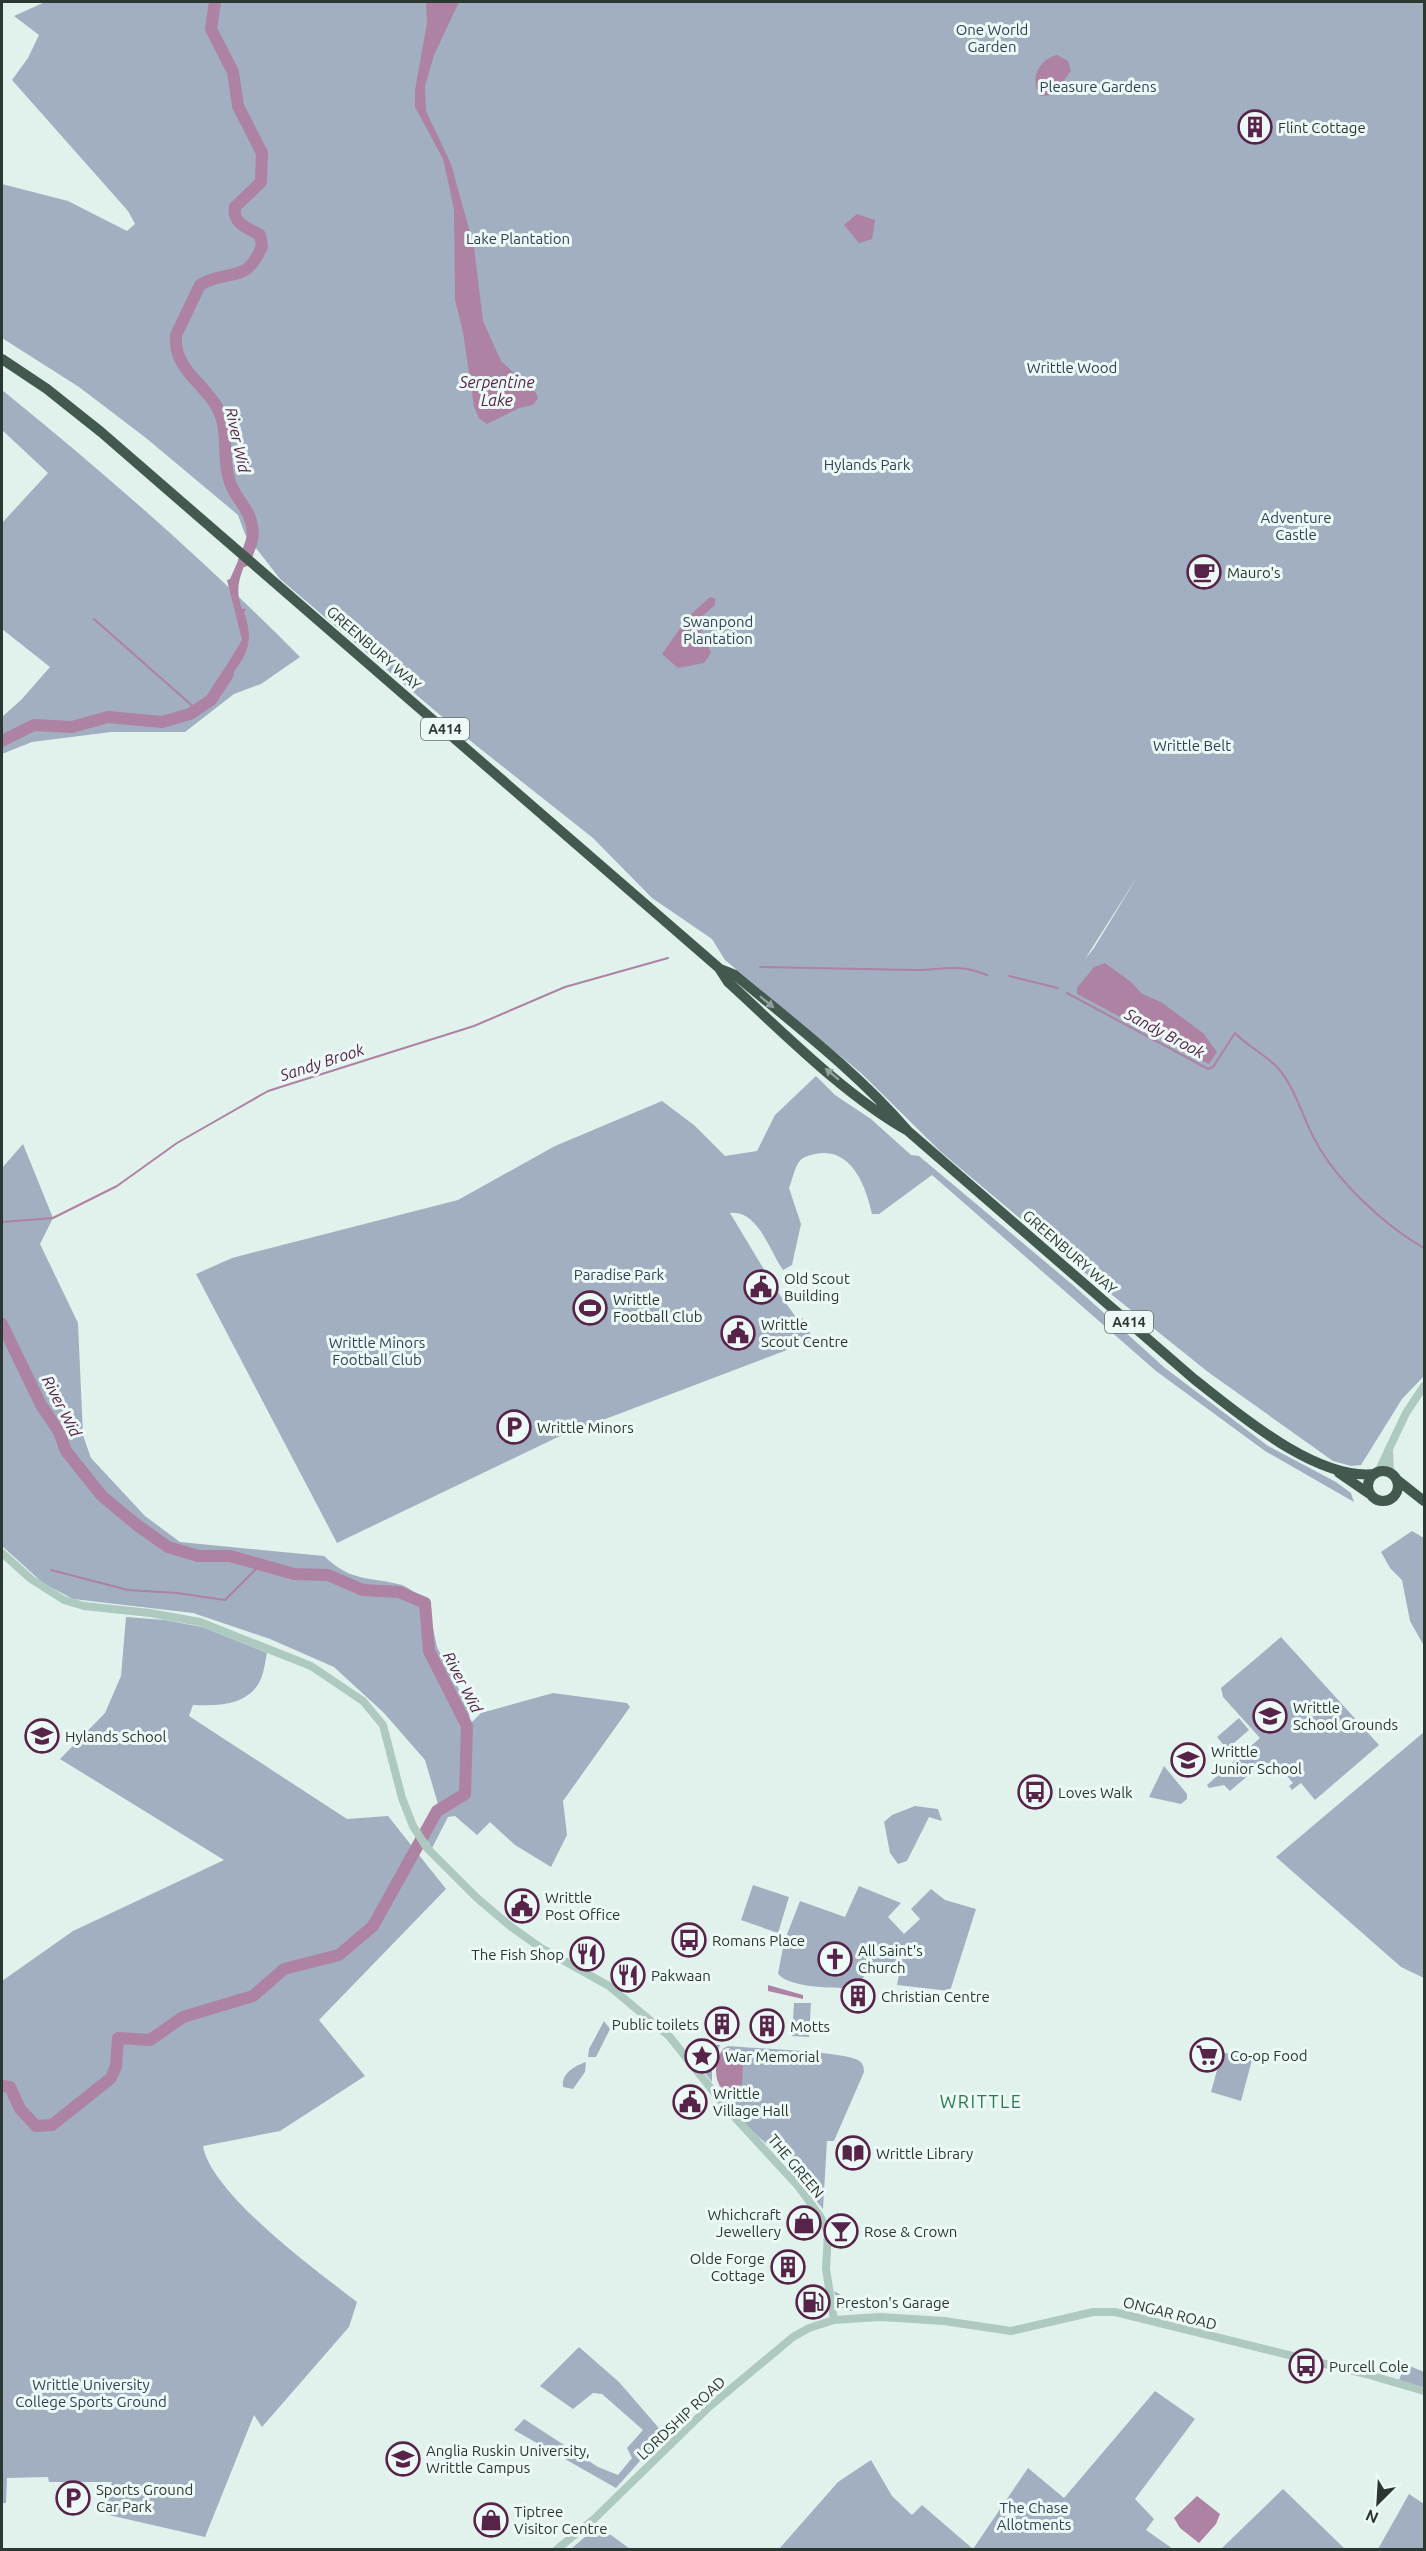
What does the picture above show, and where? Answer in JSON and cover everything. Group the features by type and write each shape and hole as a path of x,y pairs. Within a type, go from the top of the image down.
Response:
{"highway":[{"name":"GREENBURY WAY","path":"2,359 78,412 719,968 735,975 835,1058 890,1110 908,1131 1194,1379 1278,1439 1335,1470 1371,1495"},
{"name":"GREENBURY WAY","path":"1335,1470 1351,1474 1377,1473"},
{"path":"1377,1473 1393,1476 1424,1500 1395,1495 1383,1501 1371,1495 1368,1485 1377,1473"},
{"path":"1393,1476 1398,1487 1395,1495"}],"street":[{"path":"1377,1473 1406,1413 1425,1386"},
{"path":"1389,1449 1393,1476"},
{"name":"THE GREEN","path":"2,1553 31,1579 74,1604 200,1622 295,1659 339,1683 372,1710 382,1725 402,1798 424,1845 477,1898 510,1926 541,1948 602,1981 672,2040 729,2111 798,2186 820,2216 829,2238 826,2269 834,2320"},
{"name":"ONGAR ROAD","path":"834,2320 880,2317 944,2321 1011,2331 1093,2312 1115,2312 1366,2374 1425,2391"},
{"name":"LORDSHIP ROAD","path":"556,2550 594,2519 710,2407 793,2337 834,2320"}],"green space":[{"name":"Hylands Park","path":"45,2 1424,2 1424,1376 1402,1399 1361,1465 1351,1466 1333,1461 1208,1372 1091,1278 941,1152 862,1074 725,960 712,939 652,898 593,838 473,743 280,579 245,534 238,515 146,438 79,387 2,338 2,184 68,201 127,231 135,224 128,211 12,80 28,58 39,35 14,16","holes":["1139,874 1094,948 1085,959"]},
{"path":"2,390 155,519 300,657 261,684 234,694 185,732 111,732 32,742 2,754 2,717 22,699 50,667 2,629 2,523 48,473 2,430"},
{"path":"816,1076 835,1095 871,1119 911,1155 919,1156 1074,1286 1165,1368 1268,1446 1336,1482 1351,1493 1354,1502 1265,1451 1156,1371 932,1175 879,1214 872,1214 866,1192 855,1170 838,1156 828,1153 811,1155 800,1160 789,1188 801,1224 792,1265 783,1270 755,1224 740,1214 730,1213 777,1291 798,1320 803,1318 813,1340 558,1437 337,1543 196,1274 232,1258 458,1200 555,1146 662,1101 694,1125 725,1156 757,1151 775,1115"},
{"path":"23,1144 53,1218 40,1244 78,1323 83,1435 91,1458 145,1516 180,1542 324,1556 334,1565 352,1575 390,1582 409,1589 428,1605 437,1647 469,1709 470,1724 481,1713 553,1693 627,1703 630,1707 563,1801 567,1835 551,1867 515,1845 490,1822 477,1835 455,1816 448,1817 432,1848 425,1837 440,1811 425,1760 384,1713 334,1667 270,1639 193,1613 73,1599 43,1583 2,1546 2,1168"},
{"path":"1412,1531 1424,1538 1424,1646 1410,1621 1402,1580 1390,1568 1381,1552"},
{"name":"Writtle University College Sports Ground","path":"126,1617 165,1620 202,1627 267,1653 260,1681 247,1695 231,1703 193,1705 189,1716 347,1819 388,1816 446,1889 319,2020 365,2076 280,2131 203,2146 210,2165 245,2208 293,2252 357,2302 349,2327 262,2427 254,2415 205,2537 100,2513 112,2482 49,2482 48,2477 7,2478 6,2503 2,2503 2,1981 73,1931 224,1860 60,1759 105,1713 121,1676"},
{"path":"1281,1637 1379,1745 1315,1800 1301,1783 1292,1790 1289,1786 1293,1783 1275,1762 1263,1772 1258,1767 1230,1791 1224,1785 1209,1788 1207,1785 1260,1738 1223,1697 1221,1688"},
{"path":"1239,1718 1249,1730 1227,1749 1217,1737"},
{"path":"1424,1732 1424,1978 1401,1967 1276,1857"},
{"path":"1164,1766 1187,1794 1187,1799 1181,1804 1149,1797"},
{"path":"915,1806 938,1809 942,1821 929,1817 907,1861 898,1864 890,1853 884,1822 892,1815"},
{"path":"753,1885 789,1897 778,1933 741,1920"},
{"path":"859,1886 901,1903 888,1917 904,1934 920,1919 911,1909 931,1889 945,1900 976,1909 950,1991 897,1985 899,1974 869,1964 859,1988 804,1985 793,1983 778,1974 784,1942 800,1901 845,1917"},
{"path":"794,2003 811,2003 809,2037 792,2036"},
{"path":"604,2021 610,2029 596,2057 588,2057 589,2049"},
{"path":"693,2043 720,2045 712,2063 712,2082 689,2052 688,2045"},
{"path":"728,2046 835,2055 858,2060 862,2064 864,2072 834,2141 827,2141 823,2209 785,2162 738,2116 724,2096 719,2085 721,2089 742,2080 742,2059 729,2048 724,2048"},
{"path":"1222,2052 1252,2060 1241,2101 1211,2092"},
{"path":"586,2062 585,2072 573,2089 563,2087 566,2074"},
{"path":"834,2291 862,2307 861,2309 850,2311 840,2307"},
{"path":"579,2347 619,2382 664,2434 616,2488 514,2430 524,2419 598,2467 618,2475 632,2458 627,2448 643,2430 602,2394 593,2393 573,2409 540,2386"},
{"path":"1405,2364 1424,2372 1424,2391 1398,2383"},
{"name":"The Chase Allotments","path":"1155,2391 1195,2419 1135,2499 1154,2519 1146,2530 1173,2549 973,2549 1028,2468 1064,2498"},
{"path":"871,2460 892,2496 912,2515 922,2505 973,2549 779,2549 838,2482"},
{"path":"1283,2489 1345,2549 1221,2549"},
{"path":"1409,2494 1424,2504 1424,2549 1378,2549"},
{"path":"593,2530 611,2535 630,2549 571,2549"}],"water":[{"name":"Serpentine Lake","path":"426,2 459,2 434,55 425,86 426,111 451,164 474,247 483,321 501,361 536,393 538,398 533,405 519,408 487,424 479,418 474,407 463,332 455,300 454,210 443,159 415,107 415,90 427,23"},
{"path":"1057,55 1068,61 1071,71 1053,95 1041,96 1035,84 1037,71 1045,61"},
{"path":"857,214 875,220 872,239 859,243 844,225"},
{"path":"246,543 253,548 242,571 238,593 242,609 246,609 244,612 248,625 248,644 246,653 223,688 215,684 242,640 227,580 230,579"},
{"path":"710,597 716,599 714,606 700,618 700,628 711,653 704,663 678,668 662,654 688,617"},
{"path":"1105,963 1131,982 1142,994 1161,1002 1203,1033 1217,1052 1209,1064 1077,994 1077,988 1094,967"},
{"path":"768,1985 803,1995 803,1999 768,1991"},
{"path":"724,2048 738,2052 743,2063 742,2084 730,2094 720,2086 716,2073 718,2059"},
{"path":"1197,2496 1220,2514 1216,2524 1199,2543 1180,2528 1174,2518"}],"waterway":[{"name":"River Wid","path":"215,2 211,29 233,72 238,106 262,153 261,182 235,207 235,213 242,225 260,235 262,246 249,267 200,285 176,335 176,347 179,358 212,400 222,418 228,476 249,515 253,530 251,544 244,561"},
{"path":"94,619 197,710"},
{"name":"River Wid","path":"2,741 34,725 72,727 108,717 162,722 190,714 211,700 228,674"},
{"name":"River Wid","path":"2,737 5,740"},
{"name":"Sandy Brook","path":"2,1222 53,1218 117,1186 177,1143 268,1091 474,1026 565,987 668,958"},
{"name":"Sandy Brook","path":"760,967 914,970 959,968 987,975"},
{"name":"Sandy Brook","path":"1009,976 1058,988"},
{"name":"Sandy Brook","path":"1067,993 1208,1069 1213,1067 1235,1033 1273,1063 1284,1076 1316,1142 1325,1157 1350,1187 1378,1215 1424,1248"},
{"name":"River Wid","path":"2,1324 41,1405 59,1432 66,1451 102,1496 168,1547 198,1556 230,1556 294,1574 328,1575 363,1590 399,1592 425,1603 429,1651 467,1726 465,1794 437,1811 373,1926 339,1955 284,1969 253,1996 183,2017 150,2040 118,2038 116,2066 111,2078 52,2125 36,2126 20,2109 10,2087 2,2086"},
{"path":"51,1570 128,1590 177,1593 225,1600 260,1565"}],"place":[{"name":"Flint Cottage","path":"1255,127"},
{"name":"Mauro's","path":"1204,572"},
{"name":"Old Scout Building","path":"761,1287"},
{"name":"Writtle Football Club","path":"590,1308"},
{"name":"Writtle Scout Centre","path":"738,1333"},
{"name":"Writtle Minors","path":"514,1427"},
{"name":"Writtle School Grounds","path":"1270,1716"},
{"name":"Hylands School","path":"42,1736"},
{"name":"Writtle Junior School","path":"1188,1760"},
{"name":"Loves Walk","path":"1035,1792"},
{"name":"Writtle Post Office","path":"522,1906"},
{"name":"Romans Place","path":"689,1940"},
{"name":"The Fish Shop","path":"587,1954"},
{"name":"All Saint's Church","path":"835,1959"},
{"name":"Pakwaan","path":"628,1975"},
{"name":"Christian Centre","path":"858,1996"},
{"name":"Public toilets","path":"722,2024"},
{"name":"Motts","path":"767,2026"},
{"name":"Co-op Food","path":"1207,2055"},
{"name":"War Memorial","path":"702,2056"},
{"name":"Writtle Village Hall","path":"690,2102"},
{"name":"Writtle Library","path":"853,2153"},
{"name":"Whichcraft Jewellery","path":"804,2223"},
{"name":"Rose & Crown","path":"841,2231"},
{"name":"Olde Forge Cottage","path":"788,2267"},
{"name":"Preston's Garage","path":"813,2302"},
{"name":"Purcell Cole","path":"1306,2366"},
{"name":"Anglia Ruskin University, Writtle Campus","path":"403,2459"},
{"name":"Sports Ground Car Park","path":"73,2498"},
{"name":"Tiptree Visitor Centre","path":"491,2520"}],"district":[{"name":"WRITTLE","path":"981,2101"}],"park label":[{"name":"One World Garden","path":"992,38"},
{"name":"Pleasure Gardens","path":"1098,86"},
{"name":"Lake Plantation","path":"518,238"},
{"name":"Writtle Wood","path":"1072,367"},
{"name":"Adventure Castle","path":"1296,526"},
{"name":"Swanpond Plantation","path":"718,630"},
{"name":"Writtle Belt","path":"1192,745"},
{"name":"Paradise Park","path":"619,1274"},
{"name":"Writtle Minors Football Club","path":"377,1350"}]}
